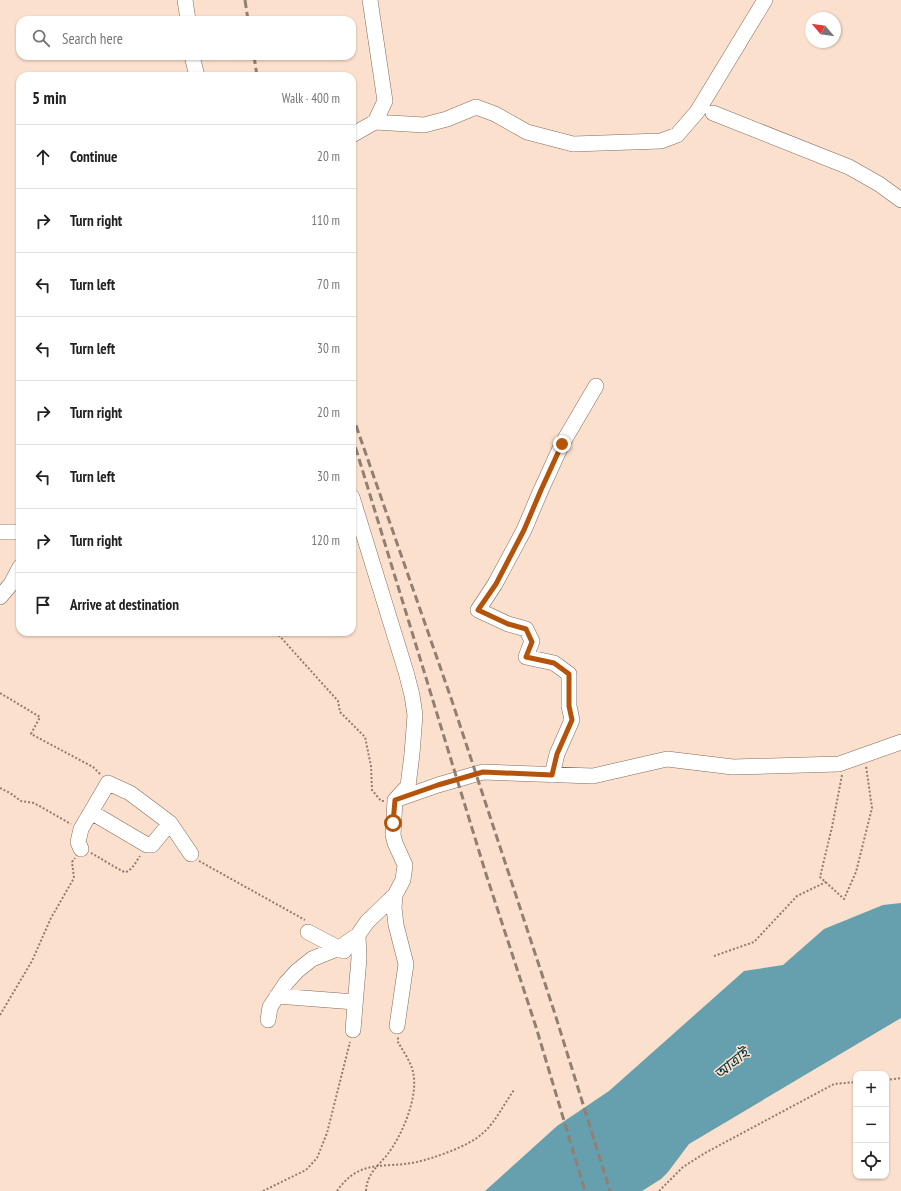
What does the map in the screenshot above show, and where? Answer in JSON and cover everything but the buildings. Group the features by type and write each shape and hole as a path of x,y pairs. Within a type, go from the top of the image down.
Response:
{"street":[{"path":"185,0 187,16"},
{"path":"370,0 385,101 375,122"},
{"path":"356,133 375,122 424,125 447,119 476,107 495,114 527,132 573,144 661,141 678,135 704,109 765,0"},
{"path":"193,60 196,72"},
{"path":"704,109 849,167 879,184 901,200"},
{"path":"552,775 557,754 572,720 569,706 569,674 554,663 526,657 532,642 526,629 508,624 478,610 496,584 524,530 562,444 596,386"},
{"path":"268,1020 270,1007 286,983 297,971 312,959 338,948 358,934 367,922 395,895 403,880 405,865 393,835 395,800 408,786 415,715 406,672 356,510"},
{"path":"0,532 16,532"},
{"path":"0,597 16,574"},
{"path":"395,800 438,785 483,772 593,776 667,759 733,767 839,764 901,742"},
{"path":"81,849 78,842 81,829 108,783 130,793 170,823 191,854"},
{"path":"92,812 147,845 152,845 170,823"},
{"path":"395,895 394,908 396,925 406,964 397,1026"},
{"path":"308,932 359,958"},
{"path":"354,1030 359,958 358,934"},
{"path":"277,996 355,1002"}],"path":[{"path":"280,636 338,701 340,712 365,737 371,766 372,790 381,801 395,800"},
{"path":"0,693 40,717 31,734 93,767 108,783"},
{"path":"845,762 820,877 844,898 856,872 872,808 865,755"},
{"path":"0,788 21,801 34,803 81,829"},
{"path":"0,1015 32,961 51,918 74,878 72,862 81,849 104,860 121,871 126,872 130,870 147,845"},
{"path":"191,854 197,860 307,921 308,932"},
{"path":"714,956 754,942 797,896 826,882"},
{"path":"366,1191 368,1177 388,1153 410,1111 414,1084 413,1071 398,1042 397,1026"},
{"path":"263,1191 306,1170 317,1158 327,1133 354,1030"},
{"path":"889,1080 901,1078"},
{"path":"659,1191 683,1167 705,1153 834,1084 853,1082"},
{"path":"337,1191 345,1180 361,1169 377,1165 416,1162 440,1155 470,1142 482,1135 514,1090"}],"water":[{"name":"আত্রাই","path":"901,903 901,1018 689,1144 661,1179 642,1191 485,1191 557,1126 609,1091 744,971 783,965 824,929 883,905"}],"railway":[{"path":"245,0 247,16"},
{"path":"255,60 256,72"},
{"path":"356,425 452,701 555,1014 610,1191"},
{"path":"356,449 486,874 536,1027 585,1191"}],"route":[{"path":"393,823 395,800 457,779 483,772 552,775 557,754 572,720 569,706 569,674 554,663 526,657 532,642 526,629 508,624 478,610 496,584 524,530 562,444"}]}
